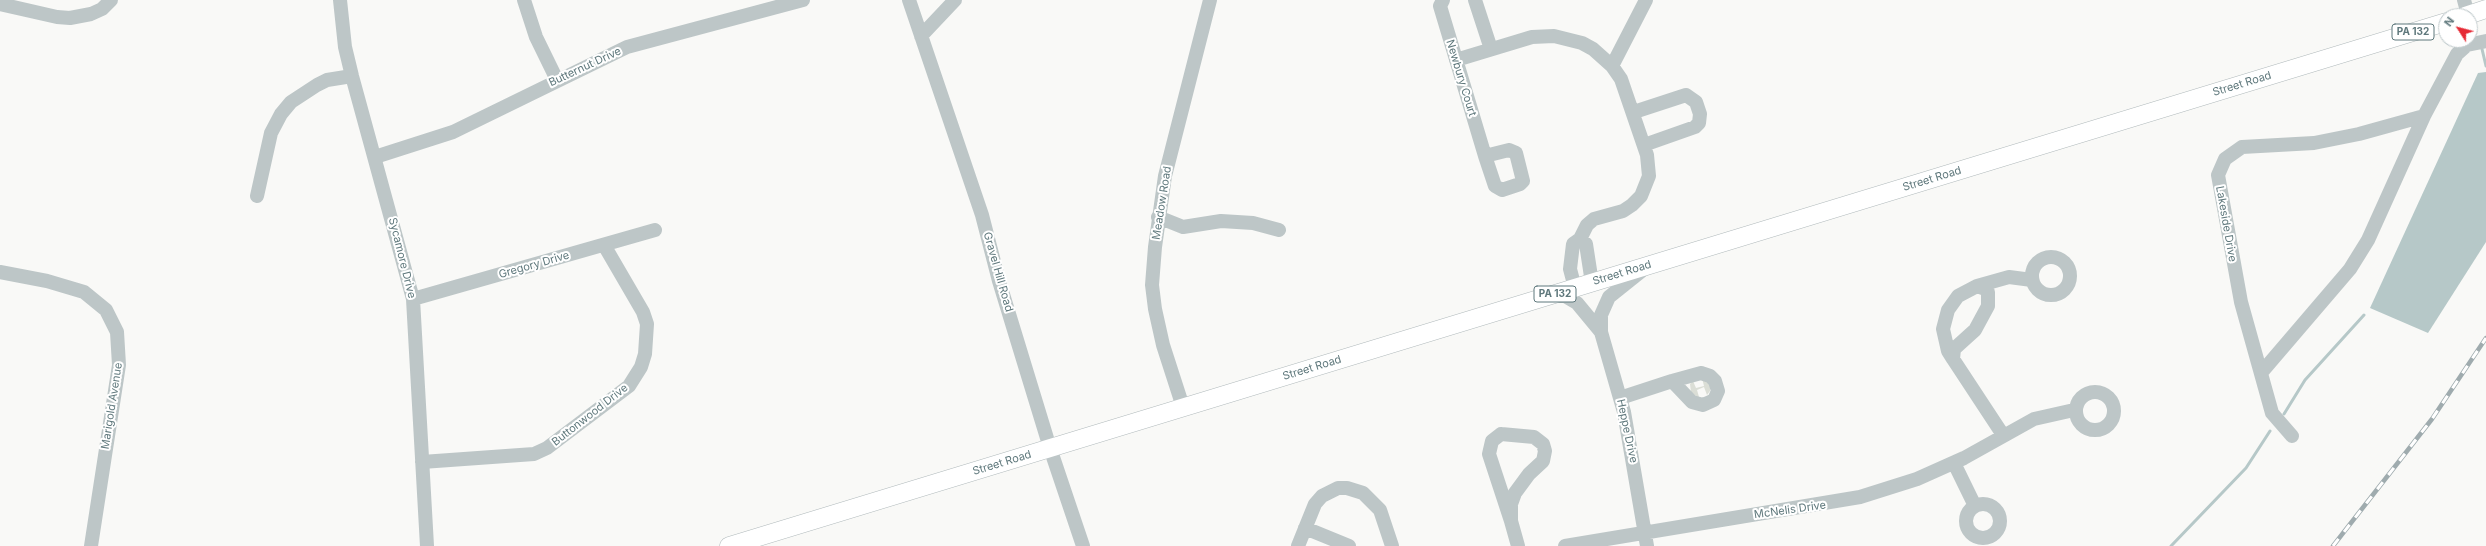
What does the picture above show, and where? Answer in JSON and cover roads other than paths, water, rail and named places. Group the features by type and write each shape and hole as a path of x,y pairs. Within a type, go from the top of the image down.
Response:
{"main road":[{"name":"Street Road","path":"729,546 2438,24"}],"street":[{"path":"0,4 57,17 70,18 96,11 112,0"},
{"name":"Sycamore Drive","path":"340,0 345,47 352,76 413,299 427,546"},
{"path":"524,0 536,37 557,80"},
{"name":"Butternut Drive","path":"375,157 453,132 627,47 803,0"},
{"name":"Gravel Hill Road","path":"909,0 982,215 1000,281 1050,448 1083,546"},
{"path":"921,36 955,0"},
{"name":"Meadow Road","path":"1183,407 1163,345 1155,309 1152,285 1158,217 1174,138 1210,0"},
{"name":"Newbury Court","path":"1443,0 1440,6 1485,156"},
{"path":"1475,0 1491,49"},
{"path":"1612,66 1646,0"},
{"path":"1456,60 1532,37 1554,36 1587,46 1612,66 1626,90 1644,145 1649,165 1649,176 1641,196 1623,210 1594,219 1587,226 1580,240 1573,244 1570,269 1574,288"},
{"path":"2261,373 2350,269 2368,240 2424,116 2457,54 2468,45 2486,41"},
{"path":"257,196 271,133 281,114 291,102 317,85 339,77 352,76"},
{"path":"1634,112 1686,95 1696,102 1700,118 1695,127 1644,145"},
{"name":"Lakeside Drive","path":"2292,436 2272,413 2241,302 2224,216 2218,175 2225,159 2242,147 2314,143 2359,134 2424,116"},
{"path":"1158,217 1183,227 1221,221 1253,223 1280,230"},
{"name":"Gregory Drive","path":"413,299 655,230"},
{"path":"1580,240 1586,244 1592,283"},
{"name":"Buttonwood Drive","path":"422,462 534,454 547,448 628,386 639,371 645,354 647,324 643,312 604,244"},
{"name":"Heppe Drive","path":"1647,546 1620,398 1601,332 1601,314 1609,297 1651,264"},
{"name":"Marigold Avenue","path":"0,273 47,281 84,292 106,310 117,332 119,365 91,546"},
{"path":"2004,435 1953,359 1944,338 1944,319 1951,304 1958,296 1982,289 2009,277 2032,280"},
{"path":"1953,359 1954,349 1975,330 1985,314 1989,297 1982,289"},
{"name":"Heppe Drive","path":"1545,296 1565,296 1577,303 1601,332"},
{"path":"1620,398 1672,381"},
{"name":"McNelis Drive","path":"1565,546 1860,498 1911,482 1954,463 2034,419 2074,410"},
{"path":"1511,522 1511,504 1515,493 1529,474 1543,461 1545,451 1538,439 1506,434 1495,437 1490,446 1489,454 1518,546"},
{"path":"1954,463 1975,506"},
{"path":"1298,546 1315,504 1322,496 1338,488 1347,488 1363,493 1380,510 1392,546"},
{"path":"1305,528 1349,546"}],"waterway":[{"path":"2482,49 2486,66"},
{"path":"2284,414 2305,380 2364,315"},
{"path":"2171,546 2246,468 2270,431"}],"railway":[{"path":"2333,546 2432,419 2486,338"}]}
